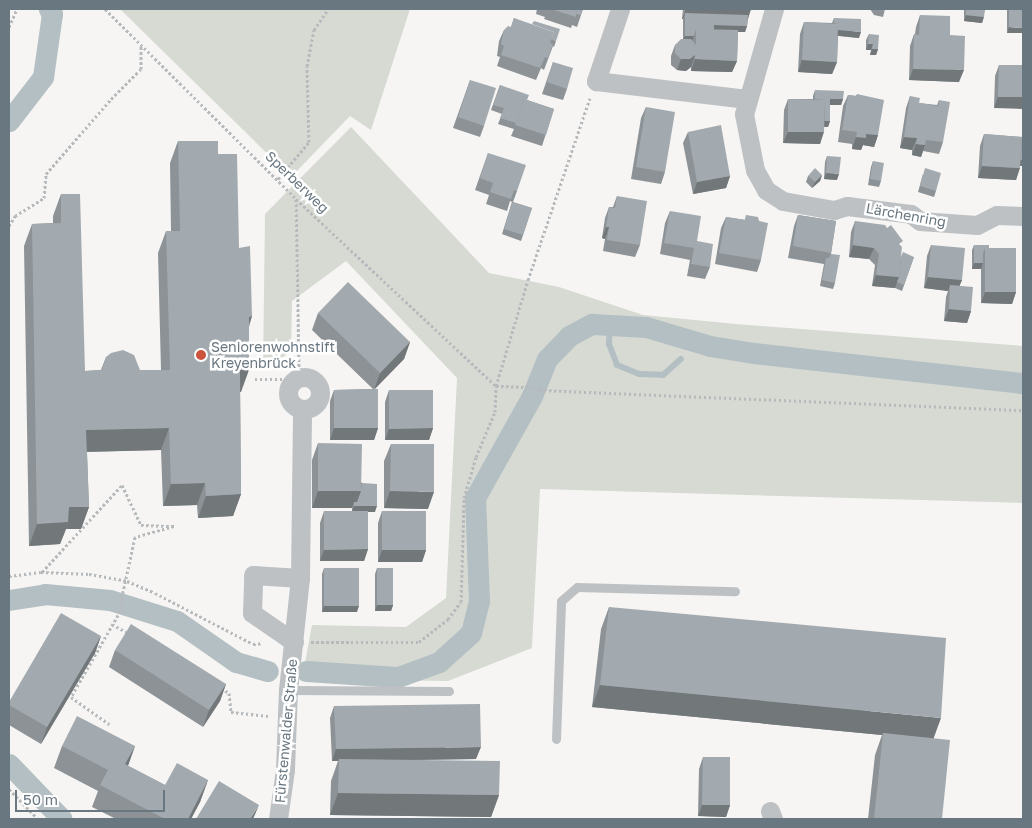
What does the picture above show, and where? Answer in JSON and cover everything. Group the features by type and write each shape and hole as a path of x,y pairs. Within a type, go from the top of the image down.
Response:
{"street":[{"path":"620,9 596,81 747,99"},
{"name":"Lärchenring","path":"774,9 744,114 755,170 766,190 783,201 834,210 847,206 910,214 920,221 977,225 997,215 1023,216"},
{"path":"297,378 314,380 318,383 320,394 312,406 302,408 292,404 288,394 291,383 297,378"},
{"name":"Fürstenwalder Straße","path":"278,819 285,770 288,690 300,578 302,408"},
{"name":"Fürstenwalder Straße","path":"294,642 252,613 252,575 300,578"}],"lane":[{"path":"556,739 561,601 577,587 735,591"},
{"path":"288,690 449,691"}],"path":[{"path":"9,27 17,9"},
{"name":"Sperberweg","path":"104,9 278,179 296,199 496,386"},
{"path":"278,179 309,142 307,66 314,30 328,9"},
{"path":"9,226 15,216 44,198 46,174 110,99 141,69 141,46"},
{"path":"9,576 41,572 89,574 127,581 155,593 253,644 294,642 419,642 448,619 461,602 464,498 476,457 496,412 496,386 528,280 596,81"},
{"path":"255,379 297,378 296,199"},
{"path":"496,386 532,387 539,390 1023,410"},
{"path":"41,572 122,485 140,525 174,526 136,536 118,615 70,697 109,724"},
{"path":"112,624 137,639"},
{"path":"212,683 229,693 231,712 288,717"},
{"path":"9,789 38,819"}],"shaded area":[{"path":"120,9 410,9 371,130 350,116 291,177"},
{"path":"351,127 489,273 559,287 643,315 1023,346 1023,503 540,489 532,648 448,681 302,679 312,625 406,627 446,598 457,378 346,261 292,301 291,352 263,369 265,214"}],"building":[{"path":"551,9 583,9 581,15 576,14 576,17"},
{"path":"966,9 985,9 984,17 966,15"},
{"path":"1009,9 1023,9 1023,28 1009,27"},
{"path":"685,13 748,15 747,26 714,25 714,30 696,29 694,36 685,36"},
{"path":"920,15 950,16 950,35 965,36 964,70 913,69 914,34 919,35"},
{"path":"514,18 554,32 550,43 553,44 548,58 545,57 540,68 501,55 504,46 501,44 504,30 508,26 511,27"},
{"path":"834,18 861,19 861,32 838,30 838,24 834,23"},
{"path":"534,21 560,29 556,41 551,39 554,32 532,24"},
{"path":"804,22 838,24 837,62 802,60"},
{"path":"696,29 738,30 737,61 695,59 695,55 690,59 681,59 675,53 675,45 681,39 691,39 696,45"},
{"path":"869,34 879,35 878,49 872,49 873,44 868,44"},
{"path":"553,62 573,68 567,89 547,82"},
{"path":"999,65 1023,65 1023,97 998,97"},
{"path":"470,80 496,88 484,126 458,117"},
{"path":"500,85 529,95 527,100 524,99 516,123 500,118 504,108 493,105"},
{"path":"815,90 844,91 843,99 830,99 830,121 825,121 825,100 815,99"},
{"path":"857,94 884,100 878,135 866,134 866,138 856,137 857,132 842,130 848,95 857,96"},
{"path":"910,96 920,98 919,103 938,106 939,100 950,102 943,142 926,140 925,145 916,144 917,138 904,137"},
{"path":"524,99 554,109 546,135 515,125"},
{"path":"788,99 825,100 824,132 788,132"},
{"path":"646,107 675,112 665,172 636,167"},
{"path":"721,125 730,176 697,182 688,132"},
{"path":"984,134 1022,137 1020,168 982,166"},
{"path":"1022,137 1023,160 1021,160"},
{"name":"Seniorenwohnstift Kreyenbrück","path":"178,141 218,141 218,154 237,154 239,248 250,246 252,316 249,317 249,370 240,370 241,494 206,496 205,483 171,484 169,428 86,430 89,507 69,507 68,522 37,524 32,224 61,223 61,194 80,194 85,371 102,370 106,357 111,353 123,350 134,355 140,370 170,370 166,231 180,231"},
{"path":"488,153 526,165 517,191 514,190 511,199 490,192 493,183 480,178"},
{"path":"827,156 841,157 839,174 826,173"},
{"path":"873,161 884,163 881,181 870,179"},
{"path":"815,168 822,175 815,182 808,176"},
{"path":"925,168 941,173 936,191 920,186"},
{"path":"617,196 647,201 640,245 607,240 609,227 606,227 609,207 615,208"},
{"path":"512,202 532,208 523,235 504,229"},
{"path":"670,211 701,216 697,241 713,244 710,267 691,264 694,248 664,243"},
{"path":"746,215 758,217 759,221 768,223 761,260 719,253 726,217 746,220"},
{"path":"798,215 836,221 831,253 793,246"},
{"path":"855,221 885,225 887,228 891,225 903,241 899,244 902,247 899,277 876,275 879,254 874,248 853,245"},
{"path":"931,245 965,248 962,280 928,277"},
{"path":"974,245 989,245 989,248 985,248 983,254 983,263 974,263"},
{"path":"985,248 1016,248 1016,292 985,292"},
{"path":"903,252 914,257 904,285 897,282"},
{"path":"831,254 840,255 835,283 822,280 826,258 829,258"},
{"path":"348,282 410,342 380,373 318,313"},
{"path":"950,285 973,287 971,311 949,309"},
{"path":"378,389 378,428 334,428 334,390"},
{"path":"389,390 433,390 433,428 389,429"},
{"path":"318,443 362,444 361,491 318,491"},
{"path":"391,444 434,444 434,492 390,491"},
{"path":"362,483 377,484 377,506 354,506 354,502 357,502 361,491"},
{"path":"324,511 368,511 368,549 324,550"},
{"path":"382,511 426,511 426,550 382,550"},
{"path":"324,568 359,568 359,606 324,606"},
{"path":"377,568 393,568 393,605 377,605"},
{"path":"609,607 946,638 941,718 600,685"},
{"path":"61,613 101,636 47,727 9,705 9,702"},
{"path":"131,624 226,684 209,710 115,650"},
{"path":"480,704 481,747 336,749 334,706"},
{"path":"77,716 135,746 125,764 165,785 177,763 208,780 188,819 165,819 100,785 108,770 62,746"},
{"path":"883,733 950,740 942,819 874,819"},
{"path":"703,757 730,757 730,805 702,805"},
{"path":"339,759 500,761 499,795 338,793"},
{"path":"219,781 259,805 250,819 196,819"}],"waterway":[{"path":"9,121 43,77 52,14 49,9"},
{"path":"306,671 398,677 439,662 471,633 479,601 475,498 532,396 547,359 569,336 592,324 646,327 710,346 754,353 1023,383"},
{"path":"610,324 609,344 617,365 639,374 663,375 681,359"},
{"path":"9,600 45,594 110,600 177,621 236,662 268,671"},
{"path":"9,764 62,819"}],"place":[{"name":"Seniorenwohnstift Kreyenbrück","path":"201,355"}]}
